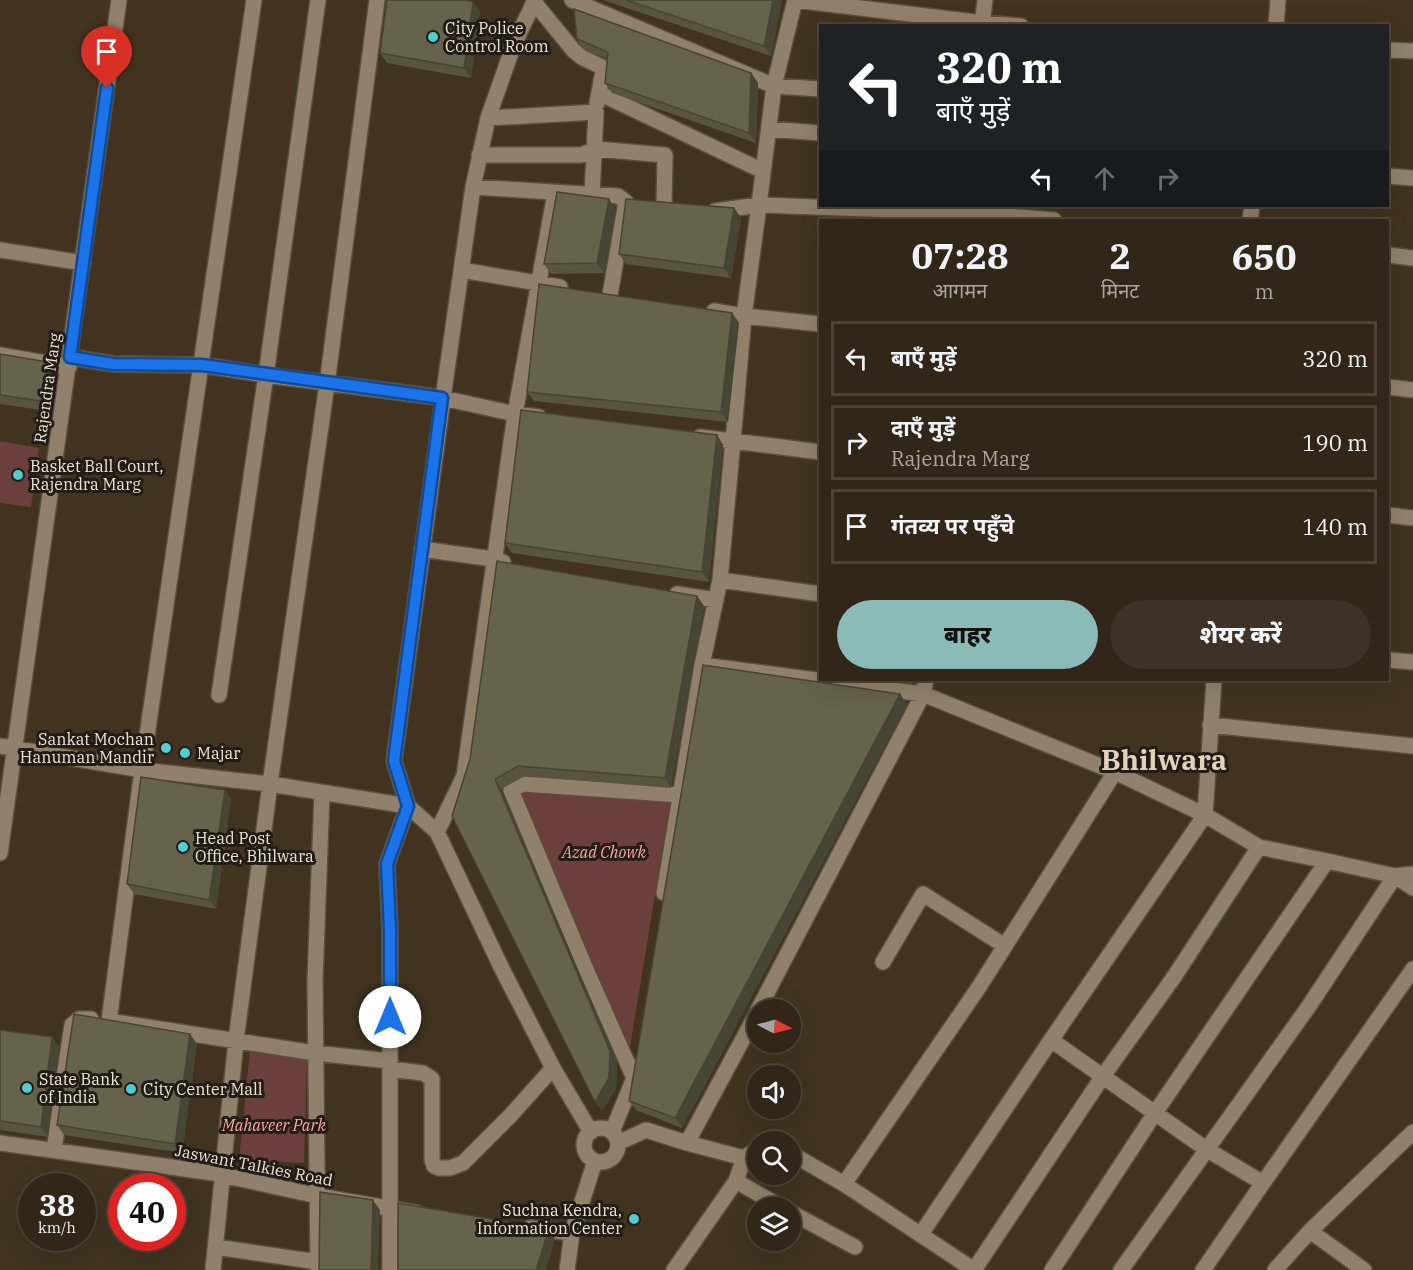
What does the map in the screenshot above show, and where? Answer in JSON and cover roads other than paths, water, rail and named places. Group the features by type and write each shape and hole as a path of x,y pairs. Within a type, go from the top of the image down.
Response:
{"street":[{"name":"Rajendra Marg","path":"0,853 7,747 69,362 119,0"},
{"path":"109,1021 142,770 254,0"},
{"path":"219,694 318,0"},
{"path":"213,1270 236,1040 327,384 377,0"},
{"path":"572,0 774,86 819,89"},
{"path":"662,906 671,887 682,806 695,742 702,665 720,580 744,316 774,86 795,0 982,24 985,0"},
{"path":"1276,24 1278,0"},
{"path":"591,1132 553,1068 436,832 408,806 394,761 442,398 474,187 488,118 514,44 534,1 574,51 602,67 596,112 592,194"},
{"path":"1389,50 1413,51"},
{"path":"599,93 763,171"},
{"path":"488,118 596,112"},
{"path":"769,129 819,133"},
{"path":"474,187 618,196 626,202 669,206 665,155 596,148 581,155 480,155"},
{"path":"1389,176 1413,178"},
{"path":"436,832 464,776 482,687 494,559 515,414 555,193"},
{"path":"610,295 626,202"},
{"path":"698,209 721,212 759,205 974,213 1043,219"},
{"path":"0,250 83,263"},
{"path":"1389,255 1413,258"},
{"path":"462,270 579,290"},
{"path":"700,309 819,324"},
{"path":"0,355 69,362 202,365 442,398 515,414 549,418"},
{"path":"1389,387 1413,390"},
{"path":"687,435 819,452"},
{"path":"1389,515 1413,518"},
{"path":"422,549 494,559 513,565"},
{"path":"720,580 819,594"},
{"path":"658,591 716,600"},
{"path":"1389,660 1413,662"},
{"path":"702,665 819,677"},
{"path":"864,681 925,687 1205,815 1259,847 1395,876 1413,874"},
{"path":"921,1234 1205,815 1214,681"},
{"path":"763,999 781,955 925,687"},
{"path":"1210,725 1413,746"},
{"path":"7,747 142,770 270,784 408,806"},
{"path":"844,1184 972,997 1114,772"},
{"path":"634,1078 511,790 523,784 682,806"},
{"path":"216,1247 318,1266 315,981 322,793"},
{"path":"390,1270 390,930 387,864 408,806"},
{"path":"801,1159 844,1184 974,1270 1103,1076 1174,977 1259,847"},
{"path":"1052,1270 1155,1113 1327,861"},
{"path":"1395,876 1413,888"},
{"path":"1121,1270 1309,1006 1395,876"},
{"path":"883,962 923,894 1005,946"},
{"path":"1203,1270 1413,969"},
{"path":"54,1150 72,1025 79,1019 109,1021 236,1040 390,1065 423,1073 432,1079 432,1160 434,1166 439,1168 450,1168 463,1163 553,1068"},
{"path":"687,1143 747,1031"},
{"path":"1051,1040 1206,1149 1263,1183"},
{"path":"615,1138 602,1128 591,1132 585,1140 585,1150 590,1159 605,1162 614,1157 618,1148 615,1138 634,1078 638,1055"},
{"path":"615,1138 646,1130 744,1158"},
{"path":"1275,1270 1310,1231 1413,1132"},
{"name":"Jaswant Talkies Road","path":"0,1143 223,1175 318,1196 436,1215"},
{"path":"674,1270 736,1181 744,1158 747,1156"},
{"path":"567,1270 572,1233 595,1161"},
{"path":"736,1181 764,1197"},
{"path":"801,1218 855,1247"},
{"path":"515,1226 572,1233"},
{"path":"1310,1231 1364,1270"}],"place":[{"name":"City Police Control Room","path":"433,37"},
{"name":"Basket Ball Court, Rajendra Marg","path":"18,475"},
{"name":"Sankat Mochan Hanuman Mandir","path":"166,748"},
{"name":"Majar","path":"185,753"},
{"name":"Head Post Office, Bhilwara","path":"183,847"},
{"name":"State Bank of India","path":"27,1088"},
{"name":"City Center Mall","path":"131,1089"},
{"name":"Suchna Kendra, Information Center","path":"634,1219"}],"district":[{"name":"Bhilwara","path":"1164,760"}],"park label":[{"name":"Azad Chowk","path":"604,852"},
{"name":"Mahaveer Park","path":"274,1125"}]}
